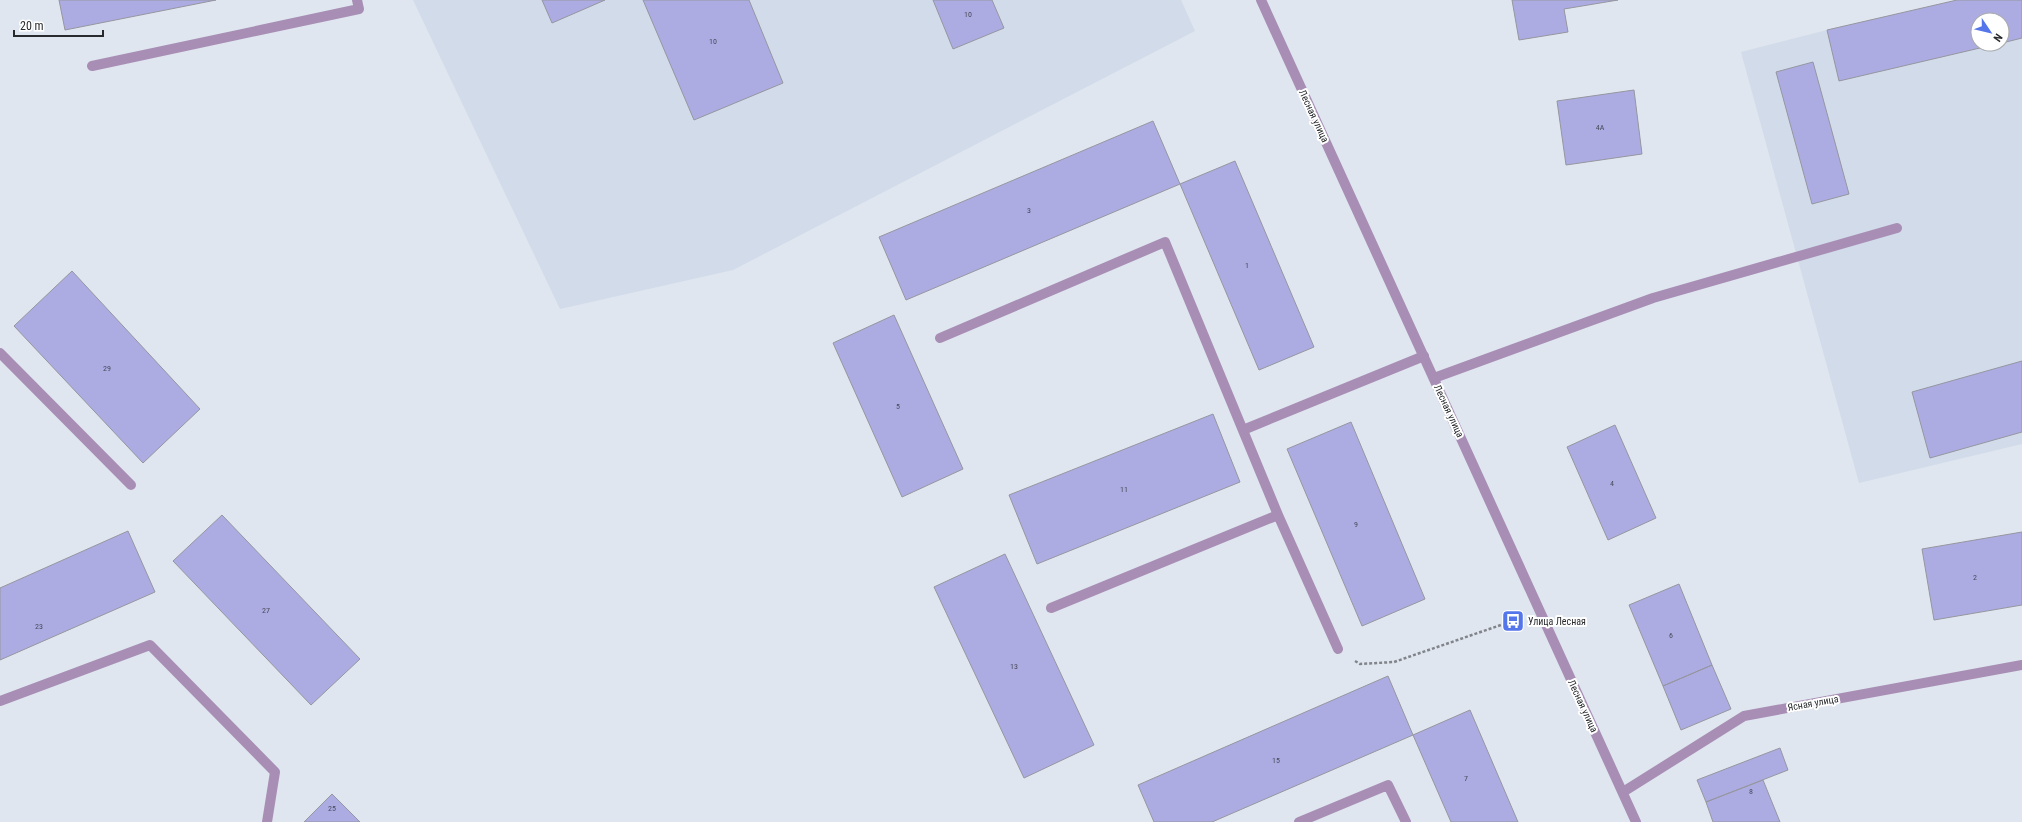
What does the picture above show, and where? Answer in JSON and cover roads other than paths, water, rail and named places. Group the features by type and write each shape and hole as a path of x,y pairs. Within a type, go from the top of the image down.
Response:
{"street":[{"path":"92,66 359,9 357,0"},
{"name":"Лесная улица","path":"1261,0 1636,822"},
{"path":"1434,378 1653,298 1898,228"},
{"path":"940,338 1165,242 1278,515 1338,649"},
{"path":"0,353 131,485"},
{"path":"1243,430 1424,356"},
{"path":"1051,608 1278,515"},
{"path":"0,701 150,645 275,772 267,822"},
{"name":"Ясная улица","path":"1622,792 1744,716 2022,665"},
{"path":"1299,822 1388,785 1406,822"}],"place":[{"name":"Улица Лесная","path":"1513,621"}]}
